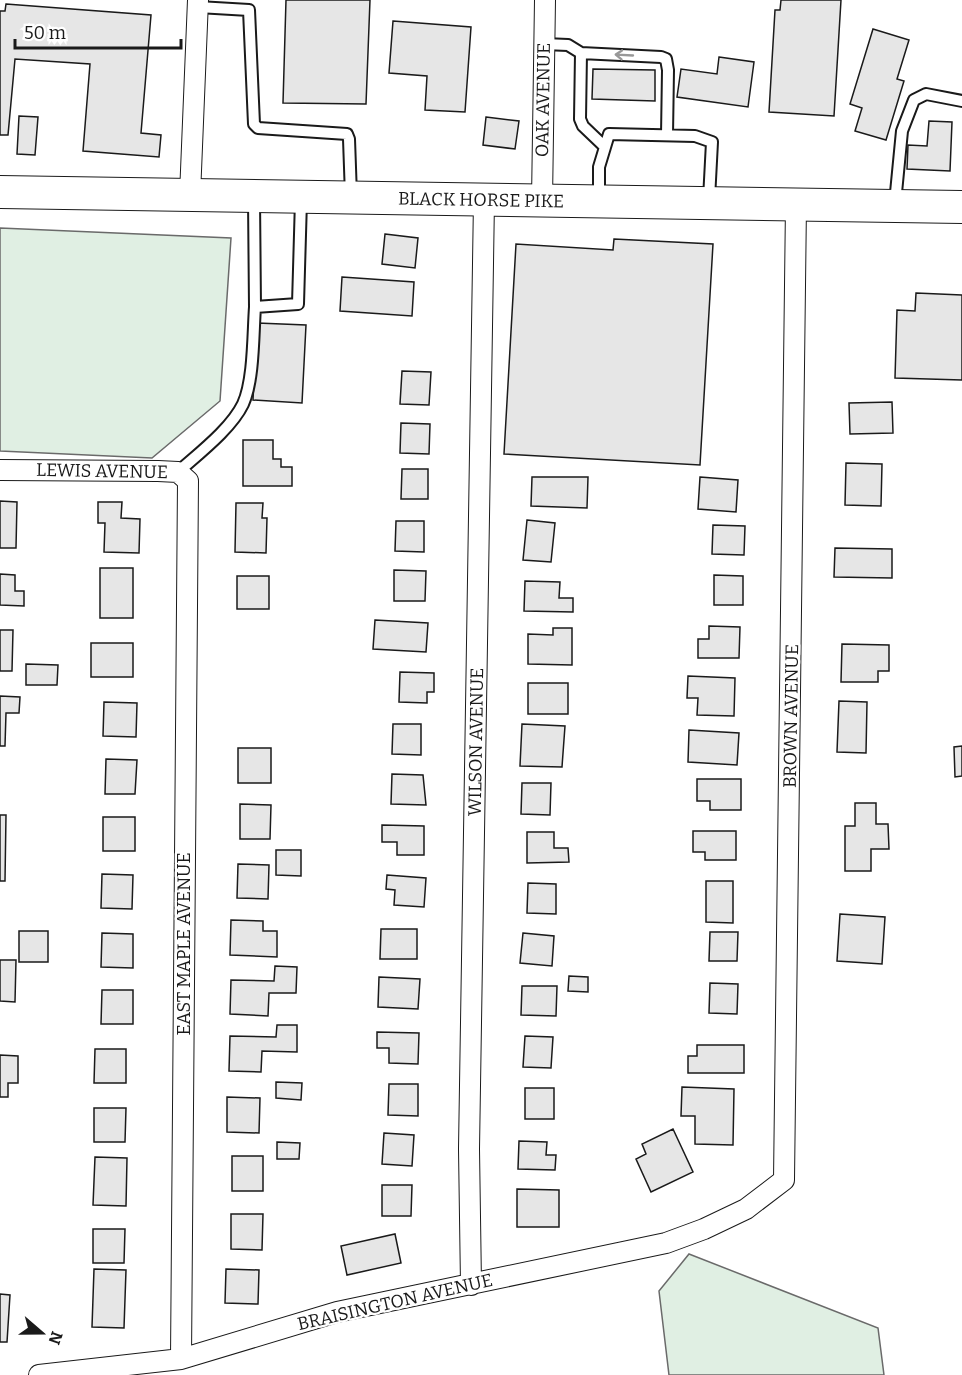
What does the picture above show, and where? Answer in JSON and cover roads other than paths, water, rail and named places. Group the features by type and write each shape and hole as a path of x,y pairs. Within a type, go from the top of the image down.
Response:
{"main road":[{"name":"BLACK HORSE PIKE","path":"0,192 962,207"}],"street":[{"name":"OAK AVENUE","path":"542,200 545,0"},
{"path":"190,195 198,3"},
{"name":"WILSON AVENUE","path":"471,1285 469,1149 484,200"},
{"name":"BROWN AVENUE","path":"746,1209 784,1180 796,204"},
{"name":"LEWIS AVENUE","path":"0,470 178,472 188,481 187,529"},
{"name":"EAST MAPLE AVENUE","path":"181,1359 187,529"},
{"name":"BRAISINGTON AVENUE","path":"39,1375 181,1359 337,1312 666,1243 704,1229 746,1209"}],"lane":[{"path":"198,3 249,10 254,124 258,128 347,134 350,139 351,198"},
{"path":"544,44 568,45 581,53 666,59 667,135"},
{"path":"581,53 580,119 583,126 605,147"},
{"path":"894,206 902,131 914,100 926,94 962,101"},
{"path":"599,201 599,167 609,134 667,135 695,136 712,142 709,203"},
{"path":"0,186 0,192"},
{"path":"178,472 221,433 243,404 248,379 255,307 254,196"},
{"path":"255,307 298,304 301,197"}]}
